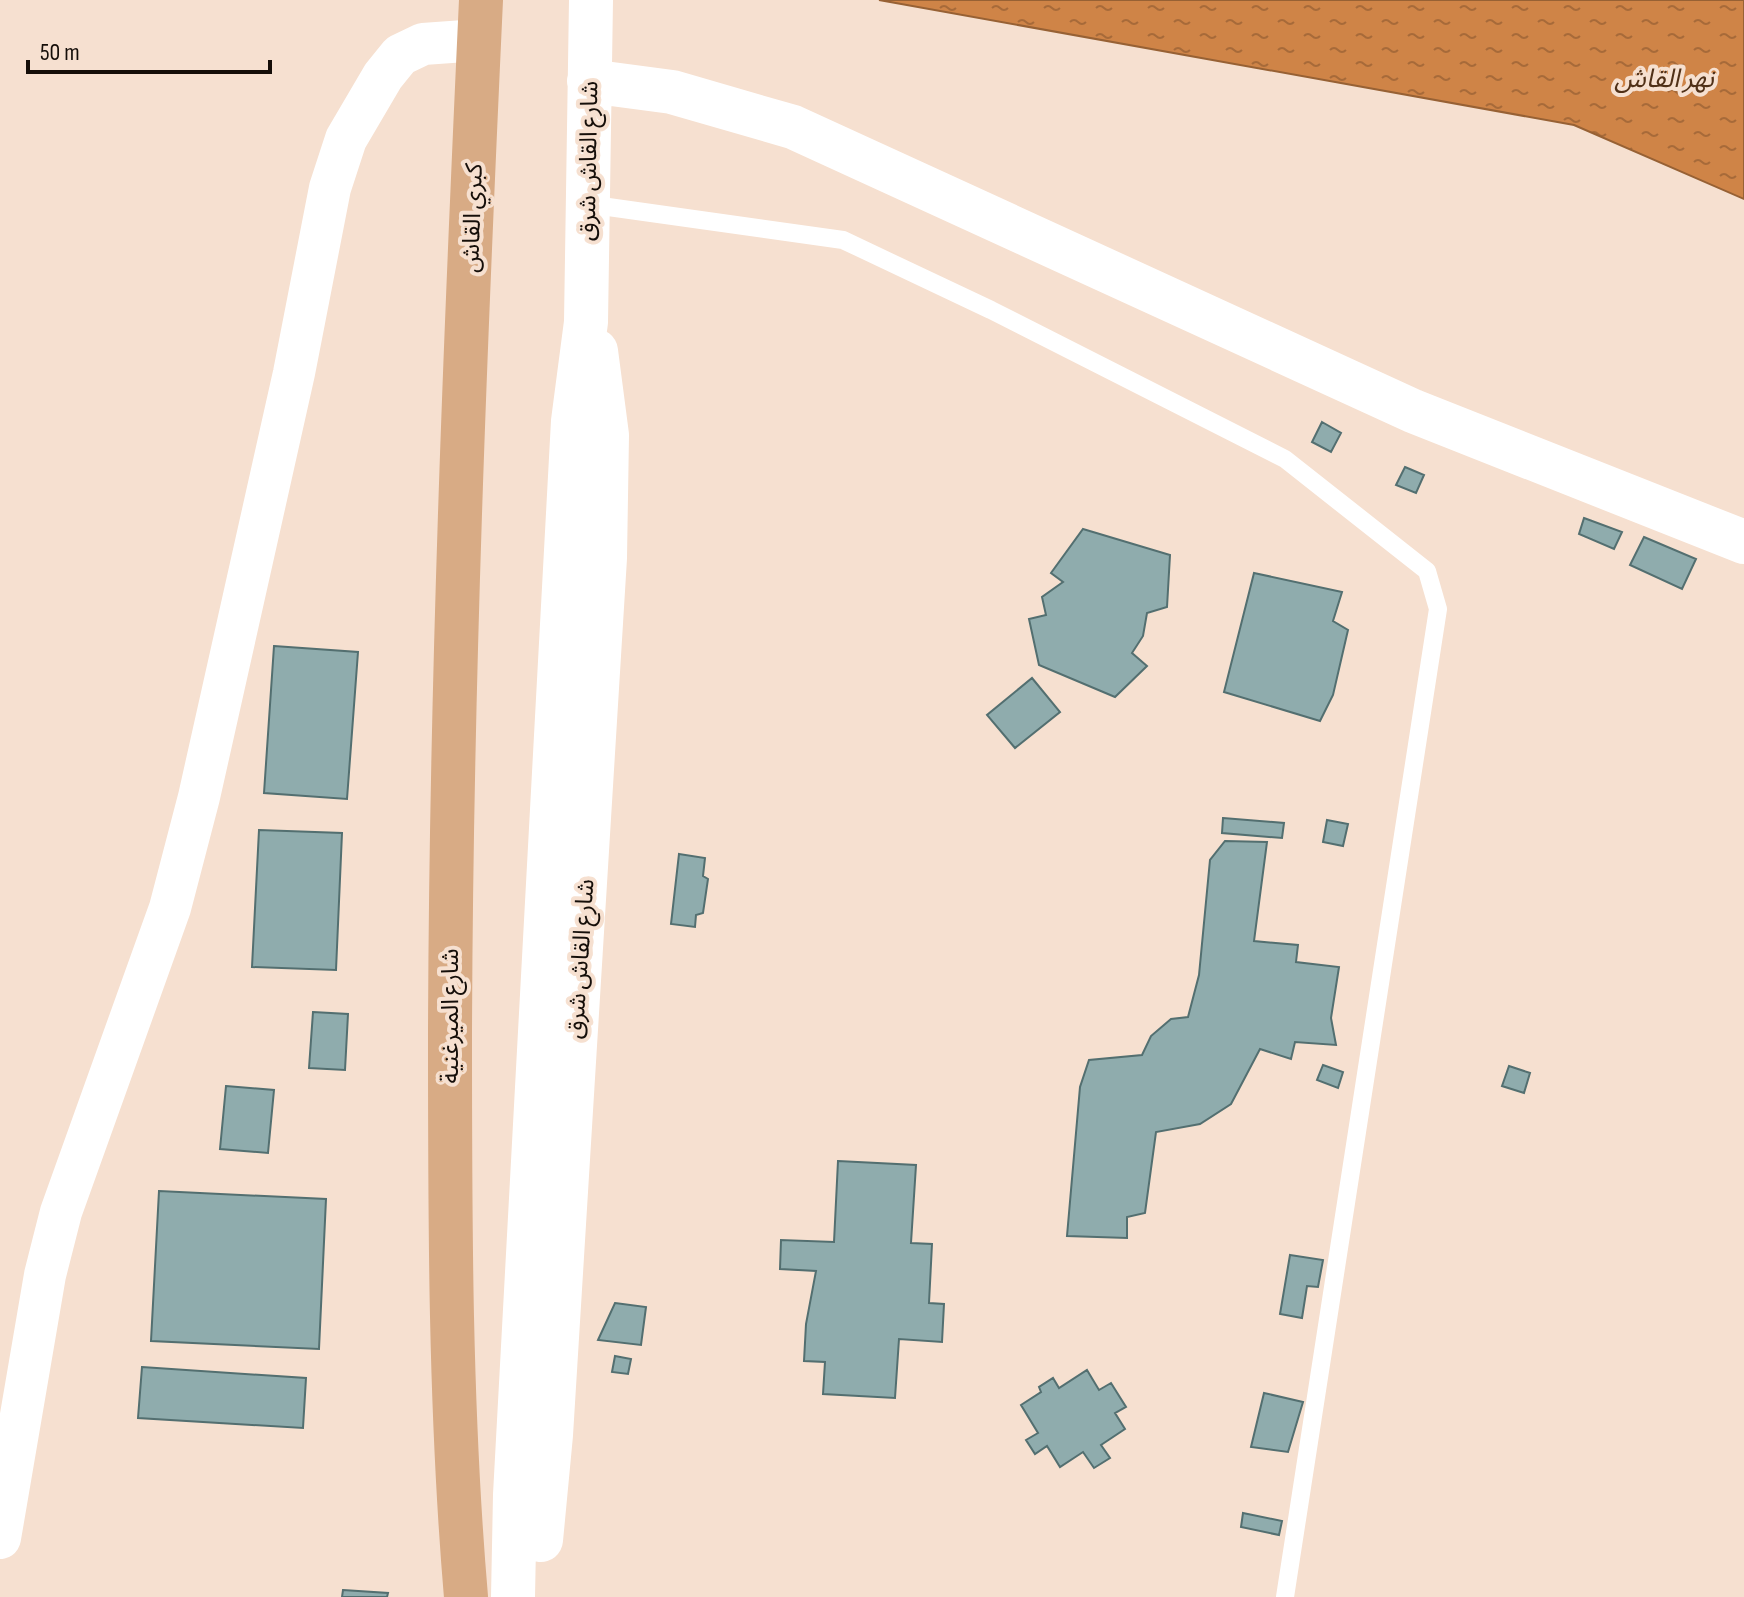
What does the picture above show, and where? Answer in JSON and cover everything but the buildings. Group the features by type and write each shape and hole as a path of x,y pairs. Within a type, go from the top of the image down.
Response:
{"main road":[{"name":"شارع القاش شرق","path":"513,1597 516,1479 573,421 586,322 591,0"},
{"name":"كبري القاش","path":"463,436 480,20"},
{"path":"589,81 631,85 714,102 793,127 1413,411 1744,542"},
{"name":"شارع القاش شرق","path":"531,1597 538,1572 551,1435 605,558 604,395 586,322"},
{"name":"شارع الميرغنية","path":"463,436 453,683 449,1214 466,1597"}],"street":[{"path":"0,1538 45,1275 61,1212 170,908 199,797 294,373 330,188 346,139 383,76 400,55 480,20"}],"lane":[{"path":"587,204 819,234 843,240 991,310 1285,459 1427,571 1438,609 1285,1597"}],"water":[{"name":"نهر القاش","path":"879,0 1744,0 1744,199 1574,125"}]}
